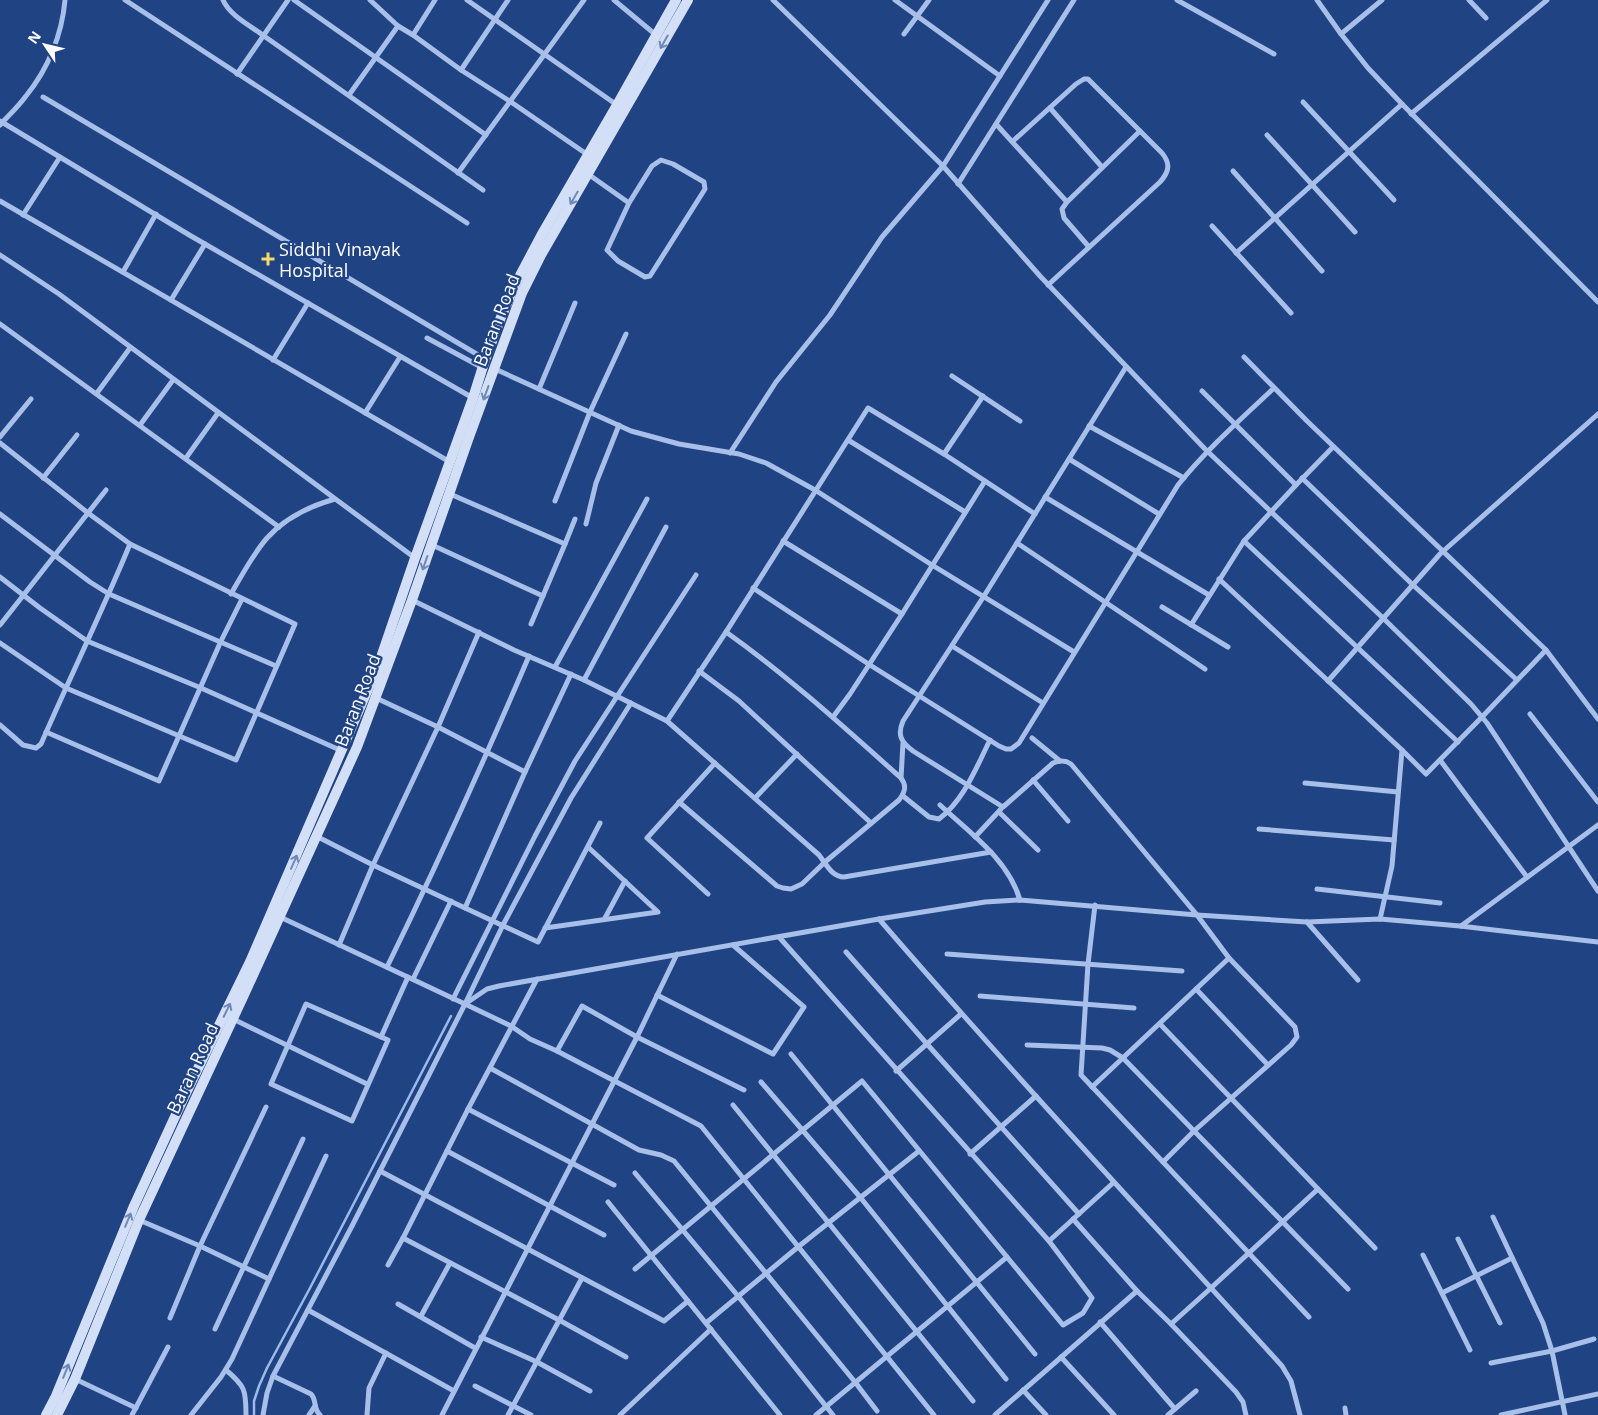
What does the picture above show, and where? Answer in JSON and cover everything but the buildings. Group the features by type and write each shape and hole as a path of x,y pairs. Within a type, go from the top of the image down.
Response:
{"main road":[{"name":"Baran Road","path":"46,1415 233,1019 378,666 501,317 528,258 618,105 676,0"},
{"name":"Baran Road","path":"57,1415 75,1379 101,1298 134,1206 184,1097 250,962 316,836 357,748 530,277 688,0"}],"street":[{"path":"65,0 63,21 48,62 27,96 1,123 205,244 473,398"},
{"path":"125,0 467,223"},
{"path":"223,0 232,12 264,36 483,190"},
{"path":"237,74 288,0"},
{"path":"294,0 486,135"},
{"path":"370,0 398,26 588,155"},
{"path":"413,35 435,0"},
{"path":"467,0 618,105"},
{"path":"461,70 508,0"},
{"path":"458,173 584,0"},
{"path":"614,0 656,35"},
{"path":"773,0 943,166 1048,285 1208,452 1471,704 1482,717 1598,891"},
{"path":"895,0 1000,76"},
{"path":"904,34 928,0"},
{"path":"730,452 776,382 830,315 882,237 943,166 1048,0"},
{"path":"958,184 1074,0"},
{"path":"1177,0 1274,54"},
{"path":"1317,0 1368,68 1411,114 1598,302"},
{"path":"1341,34 1382,0"},
{"path":"1470,0 1486,18"},
{"path":"1411,114 1546,0"},
{"path":"349,95 398,26"},
{"path":"1013,141 1084,79 1088,80 1166,157 1169,166 1168,171 1160,182 1048,285"},
{"path":"44,97 484,364"},
{"path":"1303,102 1394,200"},
{"path":"1236,253 1402,104"},
{"path":"1050,108 1102,167"},
{"path":"996,124 1067,202"},
{"path":"1089,247 1064,218 1062,208 1140,131"},
{"path":"1267,135 1355,232"},
{"path":"23,215 60,157"},
{"path":"661,160 673,164 704,182 705,189 650,276 645,277 618,261 607,250 629,203 652,166 661,160"},
{"path":"1233,172 1322,271"},
{"path":"588,174 629,203"},
{"path":"0,201 450,462"},
{"path":"122,272 156,214"},
{"path":"1212,226 1291,314"},
{"path":"171,300 205,244"},
{"path":"0,255 58,294 415,558"},
{"path":"273,360 308,303"},
{"path":"539,389 575,303"},
{"path":"0,324 279,527"},
{"path":"555,502 590,412 626,334"},
{"path":"427,338 484,364"},
{"path":"97,394 130,348"},
{"path":"365,413 400,357"},
{"path":"1244,357 1333,447 1546,650 1598,719"},
{"path":"1038,850 1001,809 913,751 904,743 900,736 901,727 1017,544 1126,366"},
{"path":"495,369 630,431 679,444 730,452 766,462 815,490 932,565 1074,652"},
{"path":"952,376 1020,421"},
{"path":"140,425 173,380"},
{"path":"753,588 990,740 1006,749 1014,748 1019,743 1159,514 1184,478 1274,388"},
{"path":"1202,390 1296,485"},
{"path":"944,454 983,396"},
{"path":"0,437 31,399"},
{"path":"667,721 726,632 868,408 944,454 1035,514"},
{"path":"186,458 218,413"},
{"path":"1328,681 1442,552 1598,414"},
{"path":"586,524 596,483 619,425"},
{"path":"1089,426 1184,478"},
{"path":"43,478 77,435"},
{"path":"848,440 965,512"},
{"path":"0,444 130,544 295,624 236,760 66,688 0,643"},
{"path":"1191,625 1244,541 1333,447"},
{"path":"1069,459 1159,514"},
{"path":"1302,478 1517,680"},
{"path":"834,717 902,614 985,481"},
{"path":"0,625 106,490"},
{"path":"450,494 565,544"},
{"path":"1045,497 1209,595"},
{"path":"231,594 263,543 279,527 309,508 335,499"},
{"path":"555,668 647,499"},
{"path":"0,514 90,582 110,594 276,666"},
{"path":"531,624 575,519"},
{"path":"584,680 666,528"},
{"path":"783,541 902,614"},
{"path":"1244,541 1458,742"},
{"path":"0,725 23,745 36,748 41,744 110,594 130,544"},
{"path":"1017,544 1205,668"},
{"path":"432,545 543,596"},
{"path":"453,999 575,761 696,575"},
{"path":"0,577 87,641 201,688 342,752"},
{"path":"1219,579 1426,774 1546,650"},
{"path":"46,732 159,780 221,641 242,599"},
{"path":"412,600 667,721 819,855 835,875 844,877 991,852"},
{"path":"1162,607 1228,647"},
{"path":"339,945 372,865 438,728 479,632"},
{"path":"679,802 777,886 788,889 796,888 802,884 903,796 905,787 901,778 834,717 773,666 726,632"},
{"path":"952,646 1043,703"},
{"path":"387,967 425,889 529,656"},
{"path":"699,671 739,701 871,824"},
{"path":"465,908 571,674"},
{"path":"375,698 525,772"},
{"path":"263,1415 272,1376 380,1171 503,925 571,798 631,703"},
{"path":"1530,714 1598,802"},
{"path":"1032,738 1060,761"},
{"path":"903,796 929,817 940,819 968,786 990,740"},
{"path":"901,778 904,743"},
{"path":"1380,919 1392,866 1402,750"},
{"path":"755,798 797,754"},
{"path":"1440,760 1527,877"},
{"path":"975,837 1001,809 1053,763 1066,761 1071,764 1197,915 1229,958 1292,1023 1296,1030 1295,1040 1162,1162"},
{"path":"708,894 647,838 714,763"},
{"path":"1033,780 1068,821"},
{"path":"1305,783 1398,792"},
{"path":"940,805 991,852 1005,868 1012,878 1020,900"},
{"path":"316,836 372,865 538,942 600,823"},
{"path":"1460,926 1598,825"},
{"path":"1259,829 1394,840"},
{"path":"545,928 658,912 588,847"},
{"path":"605,918 625,881"},
{"path":"1317,889 1440,903"},
{"path":"465,1004 487,989 537,979 879,919 985,902 1020,900 1307,922 1380,919 1598,942"},
{"path":"381,1036 451,901"},
{"path":"1095,905 1088,964 1081,1075 1309,1317"},
{"path":"275,915 511,1026 530,1039 557,1051 701,1126 934,1415"},
{"path":"879,919 961,1014 1113,1183 1212,1288 1286,1371 1300,1415"},
{"path":"1307,922 1358,980"},
{"path":"635,1269 862,1081 1063,1325 1083,1313 1092,1298 1049,1241 896,1071 779,937"},
{"path":"657,995 773,1054 804,1007 733,945"},
{"path":"846,952 1078,1214"},
{"path":"442,1415 678,954"},
{"path":"947,954 1182,972"},
{"path":"1092,1088 1229,958"},
{"path":"388,1266 537,979"},
{"path":"1196,989 1268,1065"},
{"path":"980,996 1134,1008"},
{"path":"306,1004 381,1036 388,1040 352,1121 271,1084 306,1004"},
{"path":"557,1051 582,1006 744,1090"},
{"path":"896,1071 961,1014"},
{"path":"233,1019 367,1084"},
{"path":"1160,1024 1375,1248"},
{"path":"1027,1045 1082,1046 1110,1050 1123,1058 1348,1289"},
{"path":"791,1054 1035,1354"},
{"path":"490,1068 639,1150 670,1158 678,1165 877,1411"},
{"path":"761,1082 804,1130 860,1198 1006,1380"},
{"path":"970,1154 1036,1096"},
{"path":"733,1105 973,1401"},
{"path":"170,1318 200,1246 266,1107"},
{"path":"468,1109 614,1185"},
{"path":"215,1329 303,1139"},
{"path":"447,1151 604,1234"},
{"path":"706,1323 919,1151"},
{"path":"191,1415 226,1370 236,1351 326,1156"},
{"path":"380,1171 664,1321 688,1301"},
{"path":"635,1173 738,1296 833,1415"},
{"path":"1049,1241 1113,1183"},
{"path":"1171,1324 1318,1189"},
{"path":"608,1202 780,1415"},
{"path":"1492,1217 1543,1323 1552,1351 1565,1415"},
{"path":"1072,1219 1137,1291 1236,1392 1243,1402 1246,1415"},
{"path":"139,1220 200,1246 269,1280"},
{"path":"403,1238 626,1357"},
{"path":"1458,1239 1500,1323"},
{"path":"1423,1255 1470,1350"},
{"path":"816,1415 1007,1257"},
{"path":"1442,1293 1512,1258"},
{"path":"421,1316 450,1262"},
{"path":"508,1415 582,1278"},
{"path":"995,1415 1137,1291"},
{"path":"398,1304 475,1348"},
{"path":"308,1310 454,1391"},
{"path":"1100,1322 1175,1409"},
{"path":"620,1415 711,1329"},
{"path":"481,1337 537,1362 590,1392"},
{"path":"1492,1363 1552,1351 1594,1339"},
{"path":"132,1415 168,1347"},
{"path":"367,1415 369,1388 386,1353"},
{"path":"1061,1356 1114,1415"},
{"path":"226,1370 243,1387 246,1415"},
{"path":"272,1376 311,1394 320,1415"},
{"path":"75,1379 136,1408"},
{"path":"474,1386 531,1415"},
{"path":"1023,1390 1046,1415"},
{"path":"1168,1415 1196,1391"},
{"path":"1501,1415 1598,1394"},
{"path":"309,1415 316,1406"},
{"path":"1345,1408 1346,1415"}],"waterway":[{"path":"254,1415 254,1401 267,1368 451,1016"}],"place":[{"name":"Siddhi Vinayak Hospital","path":"268,259"}]}
